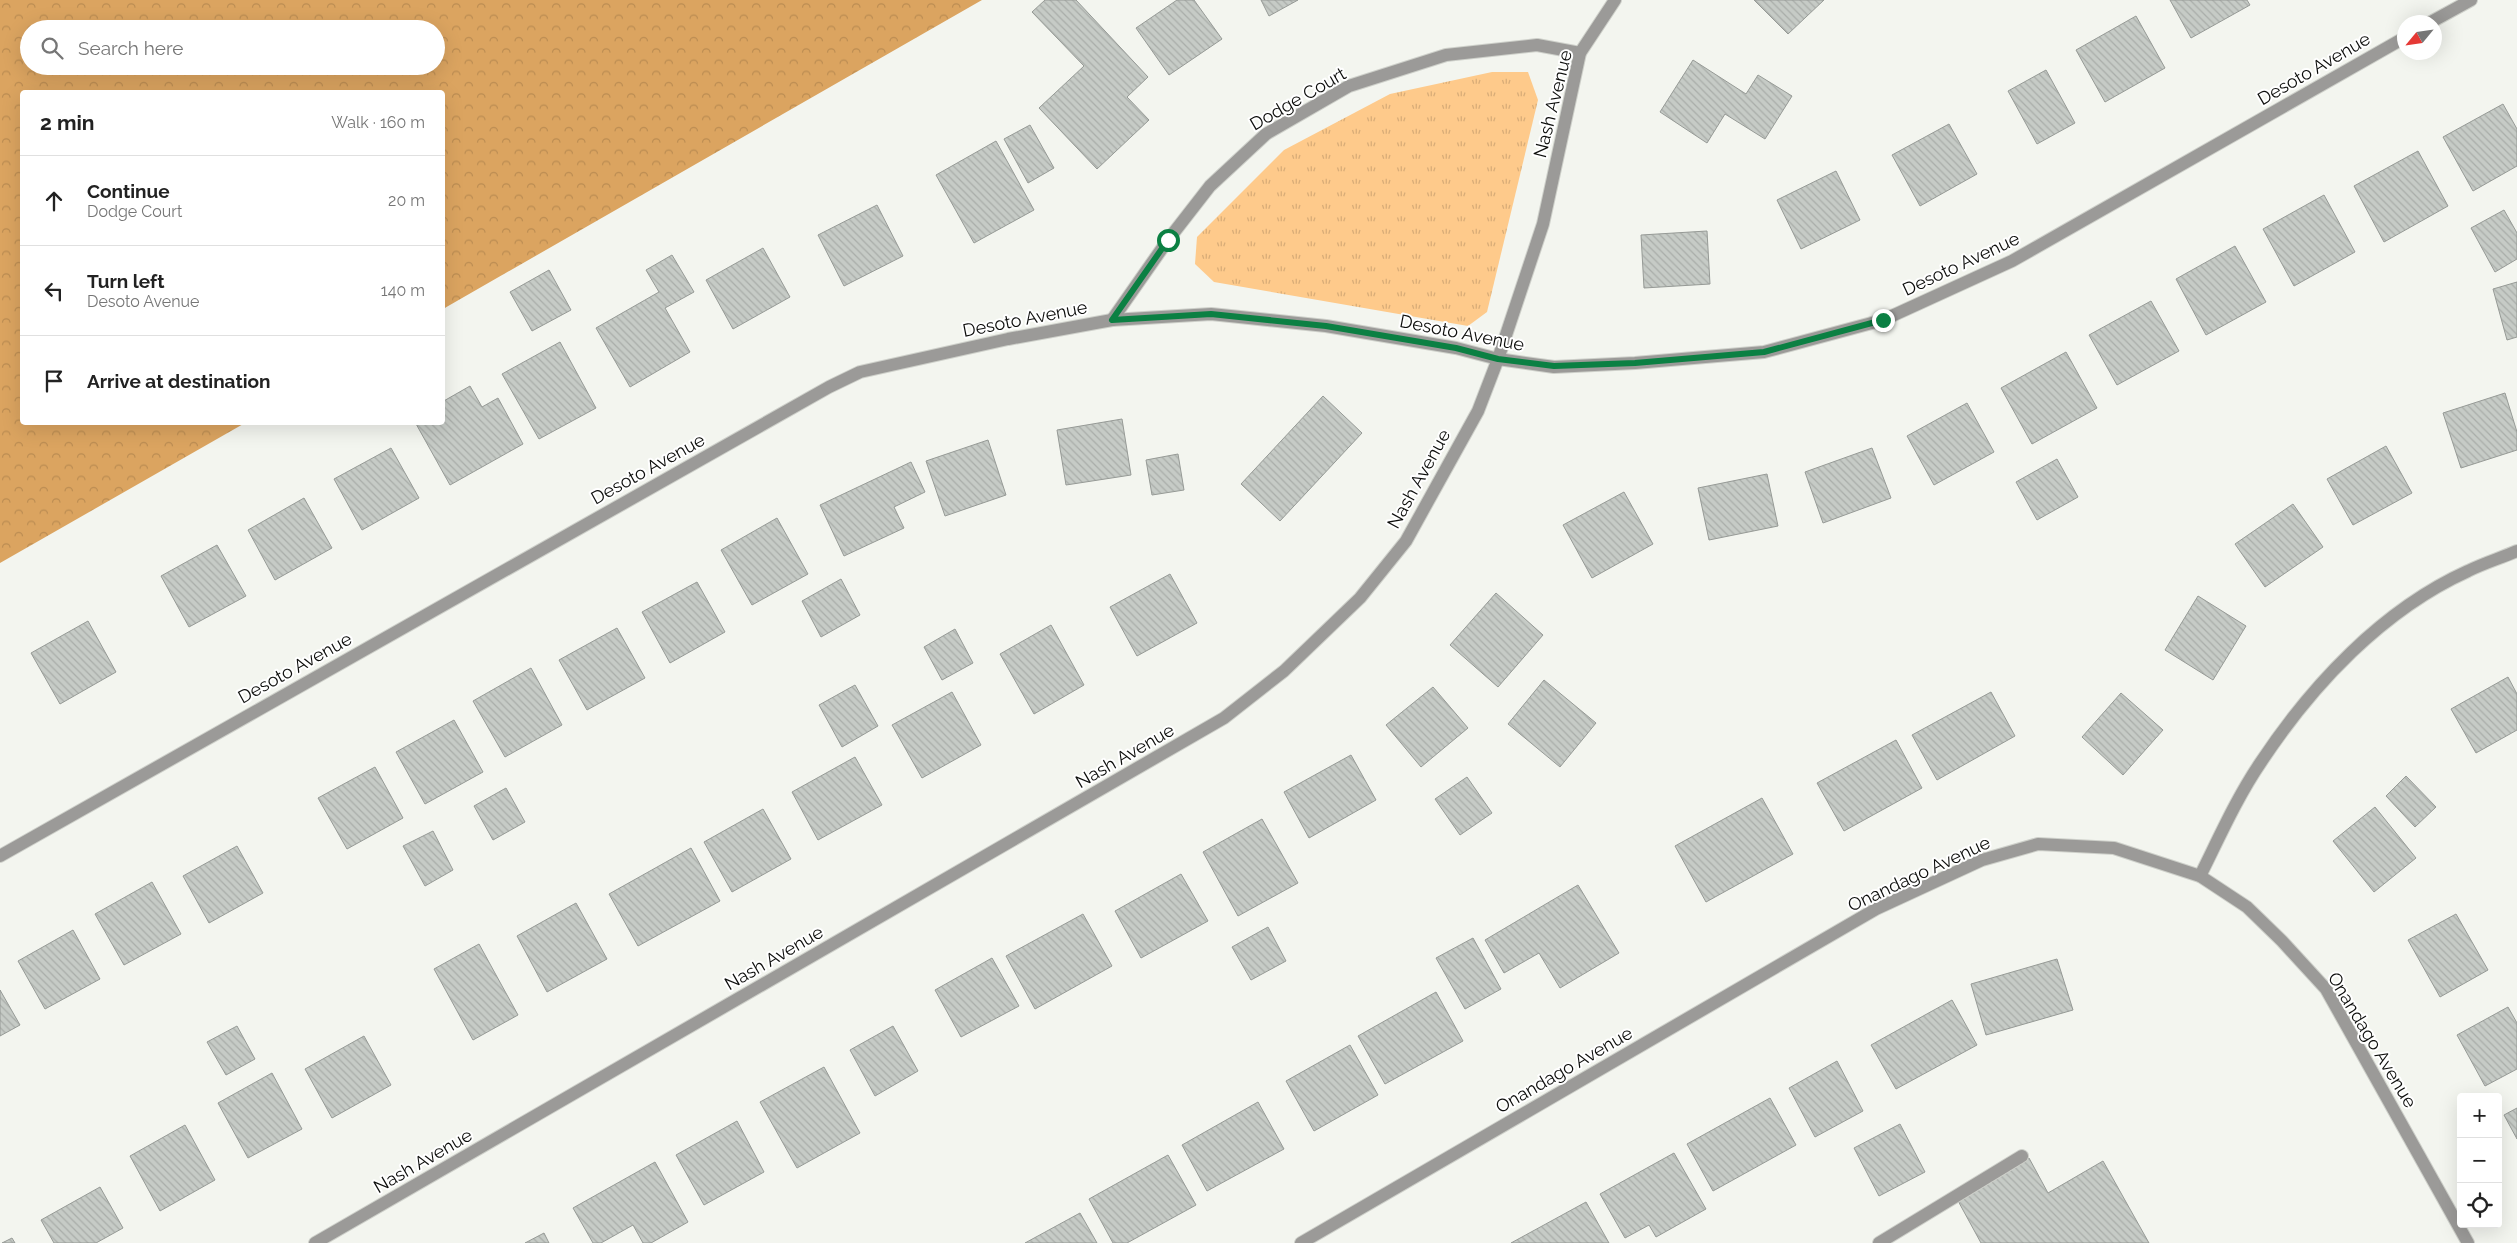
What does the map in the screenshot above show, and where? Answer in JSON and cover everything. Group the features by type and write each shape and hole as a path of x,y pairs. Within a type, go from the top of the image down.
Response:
{"street":[{"name":"Nash Avenue","path":"315,1243 1224,718 1284,671 1360,598 1406,541 1478,411 1498,359 1543,224 1580,53 1615,0"},
{"path":"2442,16 2471,0"},
{"name":"Desoto Avenue","path":"0,856 820,392 860,372 1008,339 1112,320 1211,314 1326,326 1456,348 1498,359 1554,366 1635,363 1764,352 1883,320 2012,261 2397,42"},
{"name":"Dodge Court","path":"1112,320 1168,240 1210,186 1266,134 1341,91 1446,55 1538,45 1580,53"},
{"path":"2200,876 2260,762 2320,683 2356,647 2430,592 2467,571 2517,551"},
{"name":"Onandago Avenue","path":"1301,1243 1876,909 1982,860 2038,844 2114,848 2200,876 2247,907 2282,941 2326,989 2468,1243"},
{"path":"1879,1243 2022,1156"}],"green space":[{"path":"0,0 982,0 445,308 445,90 20,90 20,425 242,425 0,563"},
{"path":"1492,72 1528,72 1538,100 1487,312 1468,326 1214,282 1195,264 1197,237 1284,150 1390,94"}],"building":[{"path":"1045,0 1076,0 1148,77 1127,97 1149,120 1097,169 1039,108 1084,66 1032,12"},
{"path":"1177,0 1194,0 1222,39 1169,75 1136,28"},
{"path":"1261,0 1298,0 1269,16"},
{"path":"1754,0 1824,0 1788,34"},
{"path":"2170,0 2247,0 2250,5 2191,38"},
{"path":"2136,16 2165,68 2105,102 2076,50"},
{"path":"1693,60 1746,94 1758,75 1792,96 1765,139 1725,114 1707,143 1660,112"},
{"path":"2046,70 2075,123 2037,144 2008,91"},
{"path":"2503,104 2517,129 2517,166 2473,191 2443,137"},
{"path":"1949,124 1977,174 1920,206 1892,155"},
{"path":"1030,125 1054,168 1028,183 1004,139"},
{"path":"996,141 1034,210 974,243 936,175"},
{"path":"2418,151 2448,206 2384,242 2354,186"},
{"path":"1836,171 1860,220 1801,249 1777,200"},
{"path":"2324,195 2355,252 2294,286 2263,229"},
{"path":"877,205 903,256 844,286 818,235"},
{"path":"2504,210 2517,233 2517,259 2495,272 2471,228"},
{"path":"1707,231 1710,284 1644,288 1641,235"},
{"path":"2235,246 2266,302 2206,335 2176,279"},
{"path":"763,248 790,297 733,329 706,280"},
{"path":"672,255 694,292 665,308 690,352 630,387 596,328 659,292 646,270"},
{"path":"549,270 571,310 532,331 510,292"},
{"path":"2517,282 2517,337 2507,340 2493,289"},
{"path":"2151,301 2179,351 2117,385 2089,335"},
{"path":"560,342 596,408 539,439 502,374"},
{"path":"2066,352 2097,408 2032,444 2001,388"},
{"path":"470,386 482,407 498,398 523,444 450,485 417,425 445,425 445,400"},
{"path":"2505,393 2517,432 2517,450 2461,468 2443,413"},
{"path":"1323,396 1362,433 1280,521 1241,484"},
{"path":"1967,403 1994,452 1934,485 1907,436"},
{"path":"1122,419 1131,475 1066,485 1057,430"},
{"path":"988,440 1006,495 945,516 926,461"},
{"path":"2386,446 2412,493 2353,525 2327,479"},
{"path":"391,448 419,498 362,530 334,479"},
{"path":"1872,448 1891,498 1823,523 1805,472"},
{"path":"1178,454 1184,490 1152,495 1146,460"},
{"path":"2057,459 2078,497 2037,520 2016,482"},
{"path":"911,462 925,492 894,507 904,528 844,556 820,505"},
{"path":"1767,474 1778,526 1709,540 1698,488"},
{"path":"1624,492 1653,544 1592,578 1563,525"},
{"path":"304,498 332,548 275,580 248,530"},
{"path":"2293,504 2323,547 2265,587 2235,544"},
{"path":"777,518 808,574 752,605 721,550"},
{"path":"217,545 246,596 189,627 161,576"},
{"path":"1170,574 1197,623 1137,656 1110,607"},
{"path":"841,579 860,615 821,637 802,601"},
{"path":"697,582 725,632 670,663 642,612"},
{"path":"1496,593 1543,635 1498,687 1450,645"},
{"path":"2198,596 2246,626 2213,680 2165,650"},
{"path":"88,621 116,672 60,704 31,653"},
{"path":"1051,625 1084,685 1034,714 1000,654"},
{"path":"617,628 645,678 587,710 559,660"},
{"path":"955,629 973,663 942,680 924,647"},
{"path":"531,668 562,725 505,757 473,701"},
{"path":"2508,677 2517,694 2517,730 2476,753 2451,709"},
{"path":"1544,680 1596,723 1560,767 1508,724"},
{"path":"855,685 878,726 842,747 819,705"},
{"path":"1433,687 1468,728 1421,767 1386,725"},
{"path":"952,692 981,745 922,778 892,725"},
{"path":"1991,692 2015,736 1937,780 1912,735"},
{"path":"2121,693 2163,730 2123,775 2082,737"},
{"path":"454,720 483,772 425,804 396,752"},
{"path":"1896,740 1922,788 1844,831 1817,783"},
{"path":"1351,755 1376,800 1309,838 1284,792"},
{"path":"855,757 882,805 818,840 792,792"},
{"path":"375,767 403,818 347,849 318,798"},
{"path":"2406,776 2436,807 2415,827 2386,796"},
{"path":"1467,777 1492,813 1460,835 1435,799"},
{"path":"506,788 525,822 493,840 474,806"},
{"path":"1762,798 1793,854 1706,902 1675,846"},
{"path":"2375,807 2416,858 2374,892 2333,841"},
{"path":"763,809 791,859 732,892 704,842"},
{"path":"1262,819 1298,883 1238,916 1203,852"},
{"path":"433,831 453,870 425,886 403,846"},
{"path":"237,846 263,893 209,923 183,876"},
{"path":"691,848 720,901 638,946 609,894"},
{"path":"1181,874 1208,921 1141,958 1115,911"},
{"path":"152,882 181,934 124,965 95,914"},
{"path":"1578,885 1619,953 1560,988 1539,953 1504,973 1485,940"},
{"path":"576,903 607,959 547,992 517,936"},
{"path":"1083,914 1112,966 1035,1009 1006,956"},
{"path":"2456,914 2488,970 2440,997 2408,940"},
{"path":"1268,927 1286,961 1251,980 1232,947"},
{"path":"73,930 100,979 45,1009 18,961"},
{"path":"1473,938 1501,989 1465,1009 1436,958"},
{"path":"479,944 518,1015 473,1040 434,969"},
{"path":"992,958 1019,1006 961,1037 935,990"},
{"path":"2057,959 2073,1010 1986,1035 1971,984"},
{"path":"0,990 20,1025 0,1036"},
{"path":"1436,992 1463,1041 1385,1084 1358,1036"},
{"path":"1952,1000 1977,1045 1896,1089 1871,1045"},
{"path":"2508,1007 2517,1023 2517,1069 2485,1086 2457,1035"},
{"path":"237,1026 255,1059 226,1075 207,1042"},
{"path":"893,1026 918,1071 875,1096 850,1050"},
{"path":"364,1036 391,1085 332,1118 305,1069"},
{"path":"1350,1045 1378,1095 1314,1131 1286,1081"},
{"path":"1837,1061 1863,1111 1815,1137 1789,1088"},
{"path":"824,1067 860,1133 797,1168 760,1102"},
{"path":"272,1073 302,1129 248,1158 218,1103"},
{"path":"1770,1098 1796,1145 1713,1191 1687,1144"},
{"path":"1258,1102 1284,1149 1207,1191 1182,1145"},
{"path":"2517,1108 2517,1139 2504,1115"},
{"path":"737,1121 764,1172 704,1205 676,1155"},
{"path":"1900,1124 1925,1172 1879,1196 1854,1148"},
{"path":"185,1125 215,1180 160,1211 130,1156"},
{"path":"1674,1153 1706,1209 1656,1237 1649,1225 1625,1238 1600,1194"},
{"path":"1168,1155 1196,1205 1127,1243 1113,1243 1089,1199"},
{"path":"2029,1158 2048,1193 2103,1161 2149,1243 1981,1243 1957,1199"},
{"path":"655,1162 688,1222 651,1243 643,1243 633,1225 601,1243 593,1243 573,1208"},
{"path":"100,1187 123,1228 96,1243 54,1243 41,1220"},
{"path":"1586,1202 1609,1243 1511,1243"},
{"path":"1080,1213 1097,1243 1025,1243"},
{"path":"544,1233 549,1243 525,1243"},
{"path":"12,1238 15,1243 2,1243"}],"route":[{"path":"1168,240 1112,320 1211,314 1326,326 1456,348 1498,359 1554,366 1635,363 1764,352 1883,320"}]}
